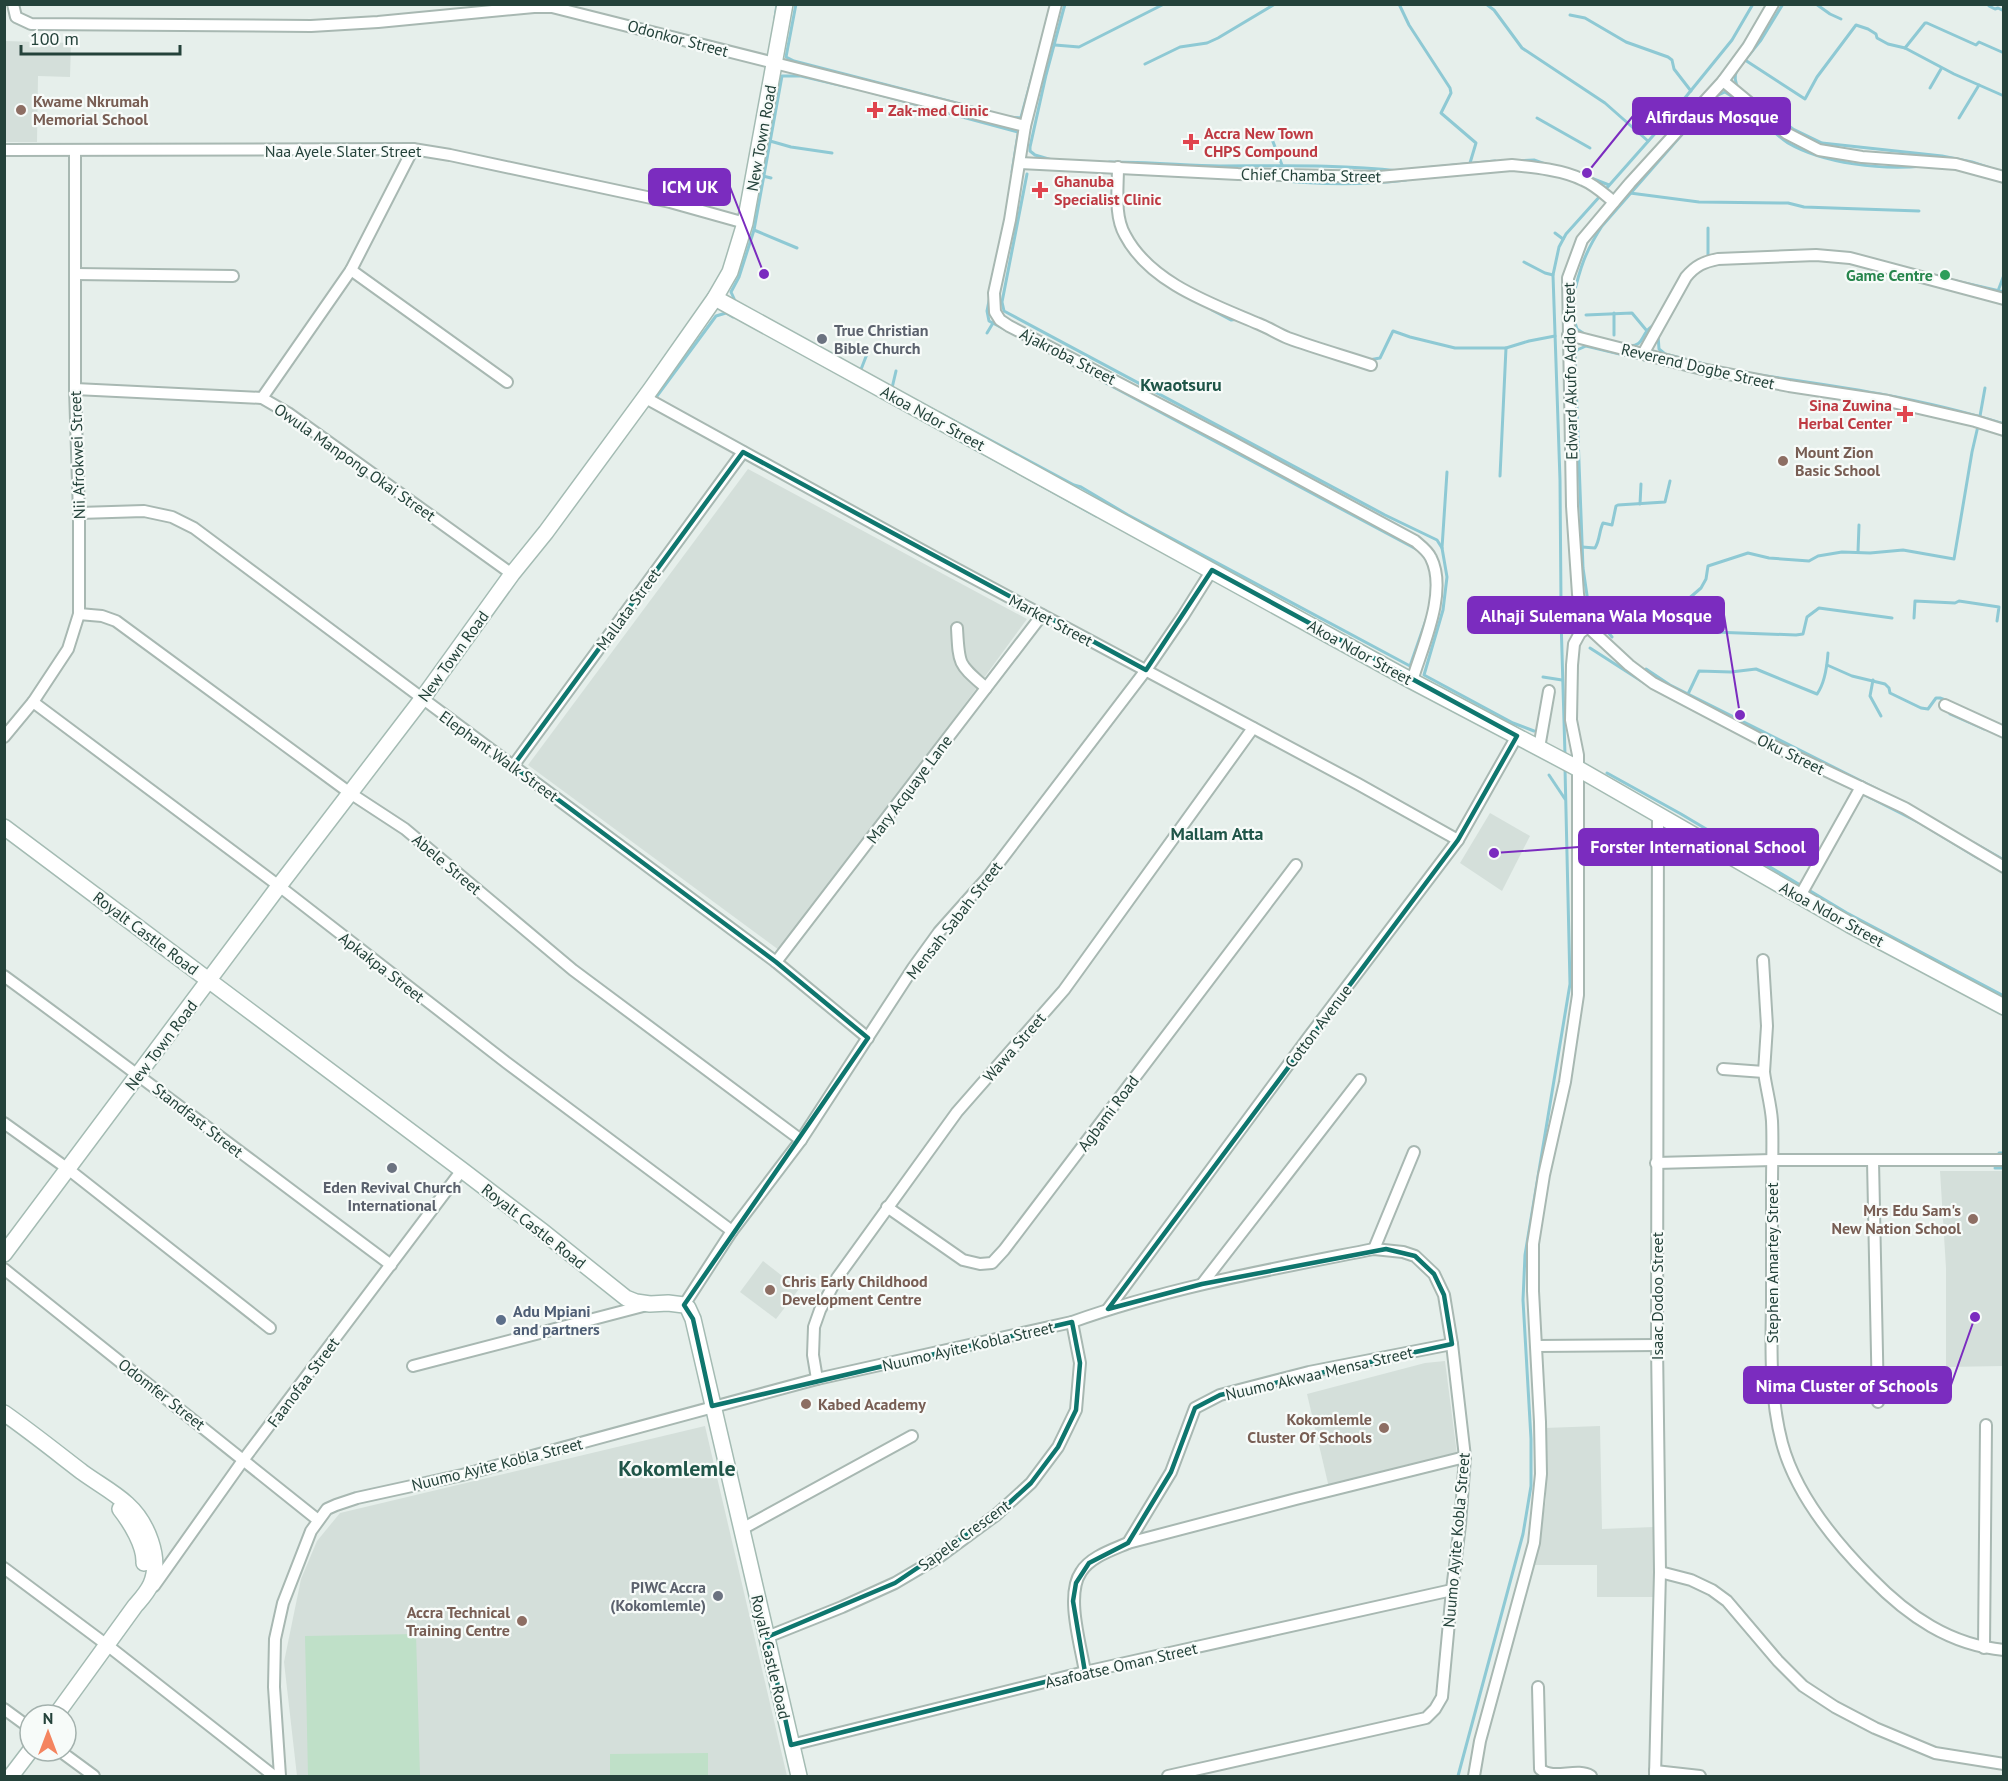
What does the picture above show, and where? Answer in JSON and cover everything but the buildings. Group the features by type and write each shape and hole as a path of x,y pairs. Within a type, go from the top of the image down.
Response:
{"street":[{"name":"New Town Road","path":"4,1254 422,699 715,298 730,272 745,224 785,4"},
{"name":"Ajakroba Street","path":"1056,4 1025,126 1010,220 994,293 995,312 1000,320 1228,440 1424,548 1431,558 1436,573 1437,590 1430,624 1412,681"},
{"name":"Edward Akufo Addo Street","path":"1588,627 1581,612 1578,594 1572,506 1568,278 1573,261 1582,240 1610,199 1723,81 1748,46 1773,4"},
{"name":"Odonkor Street","path":"10,7 16,17 31,24 311,26 552,6 1025,126"},
{"path":"1723,81 1786,133 1819,150 1862,157 1956,164 2004,177"},
{"path":"262,398 351,270 413,149"},
{"name":"Naa Ayele Slater Street","path":"4,150 413,149 450,154 670,202 745,224"},
{"name":"Nii Afrokwei Street","path":"4,737 33,702 68,649 79,614 75,389 75,151"},
{"name":"Chief Chamba Street","path":"1020,163 1238,174 1379,177 1512,165 1580,178 1597,187 1610,199"},
{"path":"1118,167 1119,211 1124,234 1140,257 1157,272 1195,297 1216,307 1261,324 1288,338 1371,365"},
{"path":"1643,354 1686,277 1694,267 1702,262 1718,259 1816,255 1850,258 2004,299"},
{"path":"351,270 507,382"},
{"path":"75,274 233,276"},
{"name":"Akoa Ndor Street","path":"715,298 1412,681 1578,768 1800,896 2004,1007"},
{"name":"Reverend Dogbe Street","path":"1569,335 1754,380 1888,401 2004,430"},
{"name":"Owula Manpong Okai Street","path":"75,389 262,398 288,413 512,574"},
{"name":"Market Street","path":"644,397 1458,840"},
{"name":"Mallata Street","path":"513,766 743,452"},
{"name":"Elephant Walk Street","path":"79,513 144,511 172,517 187,524 776,962 868,1038"},
{"name":"Mensah Sabah Street","path":"684,1305 732,1231 801,1140 939,932 988,877 1146,670 1212,570"},
{"path":"1548,613 1581,612"},
{"name":"Abele Street","path":"79,614 102,616 116,621 350,793 405,829 573,970 801,1140"},
{"name":"Mary Acquaye Lane","path":"776,962 1042,615"},
{"path":"1474,1776 1480,1741 1534,1543 1541,1474 1533,1244 1544,1175 1565,1082 1578,995 1578,749 1571,720 1572,665 1574,644 1580,633 1588,627"},
{"name":"Oku Street","path":"1588,627 1629,665 1653,683 1767,743 1905,808 2004,867"},
{"path":"957,628 958,657 963,667 986,688"},
{"path":"1544,750 1549,691"},
{"name":"Apkakpa Street","path":"33,702 279,886 507,1064 732,1231"},
{"path":"1945,705 2004,732"},
{"name":"Wawa Street","path":"817,1379 813,1355 814,1327 837,1278 957,1113 1064,990 1253,728"},
{"name":"Cotton Avenue","path":"1108,1309 1458,840 1517,736"},
{"path":"1800,896 1861,787"},
{"name":"Isaac Dodoo Street","path":"1655,1774 1660,1572 1656,1162 1658,815"},
{"name":"Royalt Castle Road","path":"4,827 462,1170 626,1298 650,1304 684,1305 693,1319 799,1776"},
{"name":"Agbami Road","path":"887,1207 963,1260 980,1264 992,1263 1296,865"},
{"name":"Stephen Amartey Street","path":"1763,960 1767,1026 1764,1072 1772,1120 1771,1341 1775,1407 1782,1444 1796,1478 1815,1513 1857,1564 1891,1599 1922,1622 1955,1638 1984,1648 2004,1650"},
{"name":"Standfast Street","path":"4,976 391,1264"},
{"path":"1723,1069 1764,1072"},
{"path":"1202,1284 1360,1080"},
{"path":"4,1123 68,1169 270,1328"},
{"path":"1374,1249 1414,1152"},
{"path":"1656,1162 2004,1160"},
{"path":"1873,1161 1878,1402"},
{"name":"Faanofaa Street","path":"146,1594 150,1593 171,1560 244,1460 462,1170"},
{"name":"Nuumo Ayite Kobla Street","path":"280,1776 274,1687 275,1639 283,1603 311,1531 327,1509 336,1504 462,1475 817,1379 1072,1322 1108,1309 1202,1284 1374,1249 1403,1251 1415,1256 1434,1274 1444,1295 1465,1457 1442,1697 1426,1718 1173,1776"},
{"name":"Odomfer Street","path":"4,1269 318,1520"},
{"path":"413,1366 650,1304"},
{"name":"Sapele Crescent","path":"767,1636 842,1608 895,1583 939,1557 996,1515 1030,1483 1058,1447 1076,1410 1080,1363 1072,1322"},
{"name":"Nuumo Akwaa Mensa Street","path":"1128,1543 1171,1472 1196,1408 1220,1395 1310,1372 1452,1344"},
{"path":"1537,1346 1657,1345"},
{"path":"4,1413 117,1496 135,1512 149,1536 153,1553 154,1574 146,1594 65,1703"},
{"path":"1984,1648 1986,1425"},
{"path":"741,1529 912,1436"},
{"path":"1085,1672 1073,1601 1080,1572 1089,1563 1128,1543 1465,1457"},
{"path":"99,1485 129,1520 143,1549 145,1558 143,1581 135,1606"},
{"path":"4,1568 107,1645 274,1776"},
{"path":"1660,1572 1691,1580 1712,1590 1727,1601 1778,1661 1803,1686 1835,1707 1875,1728 1935,1752 2004,1764"},
{"name":"Asafoatse Oman Street","path":"791,1745 1085,1672 1452,1590"},
{"path":"1538,1687 1540,1769 1550,1774 1581,1772 1591,1776"},
{"path":"4,1709 18,1719"},
{"path":"11,1776 21,1763"},
{"path":"76,1763 94,1776"},
{"path":"1655,1774 1700,1776"}],"highlighted area":[{"path":"743,452 1146,670 1212,570 1517,736 1458,840 1108,1309 1202,1284 1386,1249 1415,1256 1434,1274 1444,1295 1452,1344 1220,1395 1195,1408 1171,1472 1128,1543 1089,1563 1076,1583 1073,1601 1085,1672 791,1745 767,1637 895,1583 996,1515 1031,1483 1058,1447 1076,1410 1080,1363 1072,1322 712,1406 693,1319 684,1305 868,1038 776,962 513,766"}],"shaded area":[{"name":"Kwame Nkrumah Memorial School","path":"5,41 71,43 70,77 38,76 37,142 5,142"},
{"path":"748,469 1027,619 783,953 528,765"},
{"path":"1490,813 1530,836 1502,891 1460,863"},
{"path":"1940,1171 2003,1171 2003,1366 1946,1367 1946,1268"},
{"name":"Chris Early Childhood Development Centre","path":"763,1261 799,1289 776,1319 740,1292"},
{"name":"Kokomlemle Cluster Of Schools","path":"1445,1361 1458,1462 1330,1492 1307,1394 1425,1363"},
{"name":"Accra Technical Training Centre","path":"705,1426 787,1776 297,1776 284,1662 301,1579 317,1541 340,1513"},
{"path":"1600,1426 1602,1529 1654,1527 1654,1597 1597,1597 1597,1565 1535,1565 1546,1499 1544,1428"}],"green space":[{"path":"416,1634 420,1776 308,1776 305,1636"},
{"path":"708,1753 708,1776 610,1776 610,1754"}],"waterway":[{"path":"775,18 777,4"},
{"path":"796,4 786,57 964,105"},
{"path":"1052,160 1035,155 1030,151 1030,147 1065,4"},
{"path":"1055,45 1079,47 1164,4"},
{"path":"1145,64 1180,47 1207,43 1218,38 1275,4"},
{"path":"1399,4 1409,25 1450,88 1451,93 1441,113 1476,143 1470,163"},
{"path":"1486,4 1494,10 1522,48 1605,103 1648,141"},
{"path":"1605,190 1667,120 1732,40 1753,4"},
{"path":"1741,65 1761,40 1783,4"},
{"path":"1816,4 1841,19"},
{"path":"1989,6 2004,11"},
{"path":"1570,15 1585,18 1626,42 1668,57 1691,91"},
{"path":"1905,48 1927,23 1976,45 1979,42 2004,53"},
{"path":"1745,60 1805,99 1817,77 1856,25 1868,29 1888,44 1905,48 1954,74 2004,96"},
{"path":"1020,121 1038,55"},
{"path":"1930,88 1941,69"},
{"path":"1737,70 1735,79 1739,89"},
{"path":"736,303 731,292 739,277 754,230 782,76 801,76 848,87"},
{"path":"1959,118 1979,85"},
{"path":"866,91 1018,132"},
{"path":"1716,96 1725,92 1744,104"},
{"path":"1756,102 1793,129 1822,143 1942,156 1990,168"},
{"path":"1008,117 1021,118"},
{"path":"1537,118 1590,148"},
{"path":"1760,118 1788,143 1819,156 1872,166 1923,166"},
{"path":"1573,298 1584,260 1602,226 1692,123"},
{"path":"1012,172 1019,128"},
{"path":"1270,134 1282,165"},
{"path":"770,141 791,147 832,153"},
{"path":"1516,161 1534,160 1548,165"},
{"path":"1424,168 1495,161"},
{"path":"1109,162 1220,166 1332,166 1399,171"},
{"path":"1027,174 1002,302 1004,311 1385,515 1437,540 1442,548"},
{"path":"763,176 771,178"},
{"path":"1586,176 1609,185"},
{"path":"1278,180 1342,184 1406,180"},
{"path":"1630,193 1699,202 1788,203 1804,207 1919,211"},
{"path":"1561,602 1560,480 1553,275 1559,247 1566,234 1601,195"},
{"path":"1708,228 1708,257"},
{"path":"754,230 797,248"},
{"path":"1555,233 1563,239"},
{"path":"1524,262 1553,275"},
{"path":"1998,291 2004,275"},
{"path":"1956,281 2004,292"},
{"path":"990,296 987,311 989,321 1006,330"},
{"path":"1212,310 1231,320 1239,319"},
{"path":"657,396 716,316 726,313 733,317"},
{"path":"1614,313 1614,335"},
{"path":"1586,315 1632,313 1647,331"},
{"path":"1573,317 1577,329 1586,335"},
{"path":"987,333 993,323"},
{"path":"1630,346 1639,343 1654,324"},
{"path":"1369,360 1380,358 1393,331 1455,348 1506,348 1555,336"},
{"path":"1658,335 1659,349 1665,354 1704,364"},
{"path":"1033,344 1093,376"},
{"path":"1612,637 1589,609 1583,568 1575,357 1577,350 1586,346 1645,360"},
{"path":"1500,476 1506,348"},
{"path":"860,372 867,354"},
{"path":"892,388 896,371"},
{"path":"1752,374 1911,400 2004,424"},
{"path":"1104,382 1418,550"},
{"path":"1980,416 1985,388"},
{"path":"915,400 1081,487 1128,515 1410,666 1427,617"},
{"path":"905,410 1096,516"},
{"path":"1892,618 1819,608 1807,617 1803,634 1796,635 1686,631 1682,623 1686,601 1701,588 1706,579 1708,566 1748,553 1769,558 1809,561 1818,556 1842,552 1870,553 1903,550 1954,559 1978,426"},
{"path":"1447,472 1442,548 1447,577 1443,610 1424,675 1513,723 1534,731"},
{"path":"1582,547 1595,548 1603,523 1612,525 1616,506 1665,502 1670,481"},
{"path":"1640,504 1641,484"},
{"path":"1858,552 1859,525"},
{"path":"1914,618 1915,601 1955,603 1959,601 1999,607 1997,621"},
{"path":"1561,619 1565,755"},
{"path":"1601,623 1629,626 1682,623"},
{"path":"1590,648 1646,684"},
{"path":"1688,694 1699,671 1731,672 1756,669 1817,694 1824,680 1828,653"},
{"path":"1827,665 1852,676 1885,684 1890,693 1921,708 1928,709 1936,698 1948,701"},
{"path":"1646,669 1670,685 1879,790"},
{"path":"1543,677 1562,680"},
{"path":"1873,680 1870,696 1881,716"},
{"path":"1950,714 1984,729"},
{"path":"1458,1776 1523,1534 1531,1486 1531,1439 1523,1300 1525,1255 1570,984 1565,768"},
{"path":"1607,773 1681,814 1847,913 2004,996"},
{"path":"1549,775 1565,799"},
{"path":"1842,784 1855,790"},
{"path":"1861,793 1920,823 1978,858"},
{"path":"1974,843 2004,860"},
{"path":"1999,1153 2004,1153"},
{"path":"1995,1168 2004,1168"}],"place":[{"name":"Kwame Nkrumah Memorial School","path":"21,110"},
{"name":"Zak-med Clinic","path":"875,110"},
{"name":"Accra New Town CHPS Compound","path":"1191,142"},
{"name":"Alfirdaus Mosque","path":"1587,173"},
{"name":"Ghanuba Specialist Clinic","path":"1040,190"},
{"name":"ICM UK","path":"764,274"},
{"name":"Game Centre","path":"1945,275"},
{"name":"True Christian Bible Church","path":"822,339"},
{"name":"Sina Zuwina Herbal Center","path":"1905,414"},
{"name":"Mount Zion Basic School","path":"1783,461"},
{"name":"Alhaji Sulemana Wala Mosque","path":"1740,715"},
{"name":"Forster International School","path":"1494,853"},
{"name":"Eden Revival Church International","path":"392,1168"},
{"name":"Mrs Edu Sam's New Nation School","path":"1973,1219"},
{"name":"Chris Early Childhood Development Centre","path":"770,1290"},
{"name":"Nima Cluster of Schools","path":"1975,1317"},
{"name":"Adu Mpiani and partners","path":"501,1320"},
{"name":"Kabed Academy","path":"806,1404"},
{"name":"Kokomlemle Cluster Of Schools","path":"1384,1428"},
{"name":"PIWC Accra (Kokomlemle)","path":"718,1596"},
{"name":"Accra Technical Training Centre","path":"522,1621"}],"district":[{"name":"Kwaotsuru","path":"1181,385"},
{"name":"Mallam Atta","path":"1217,834"},
{"name":"Kokomlemle","path":"677,1468"}]}
